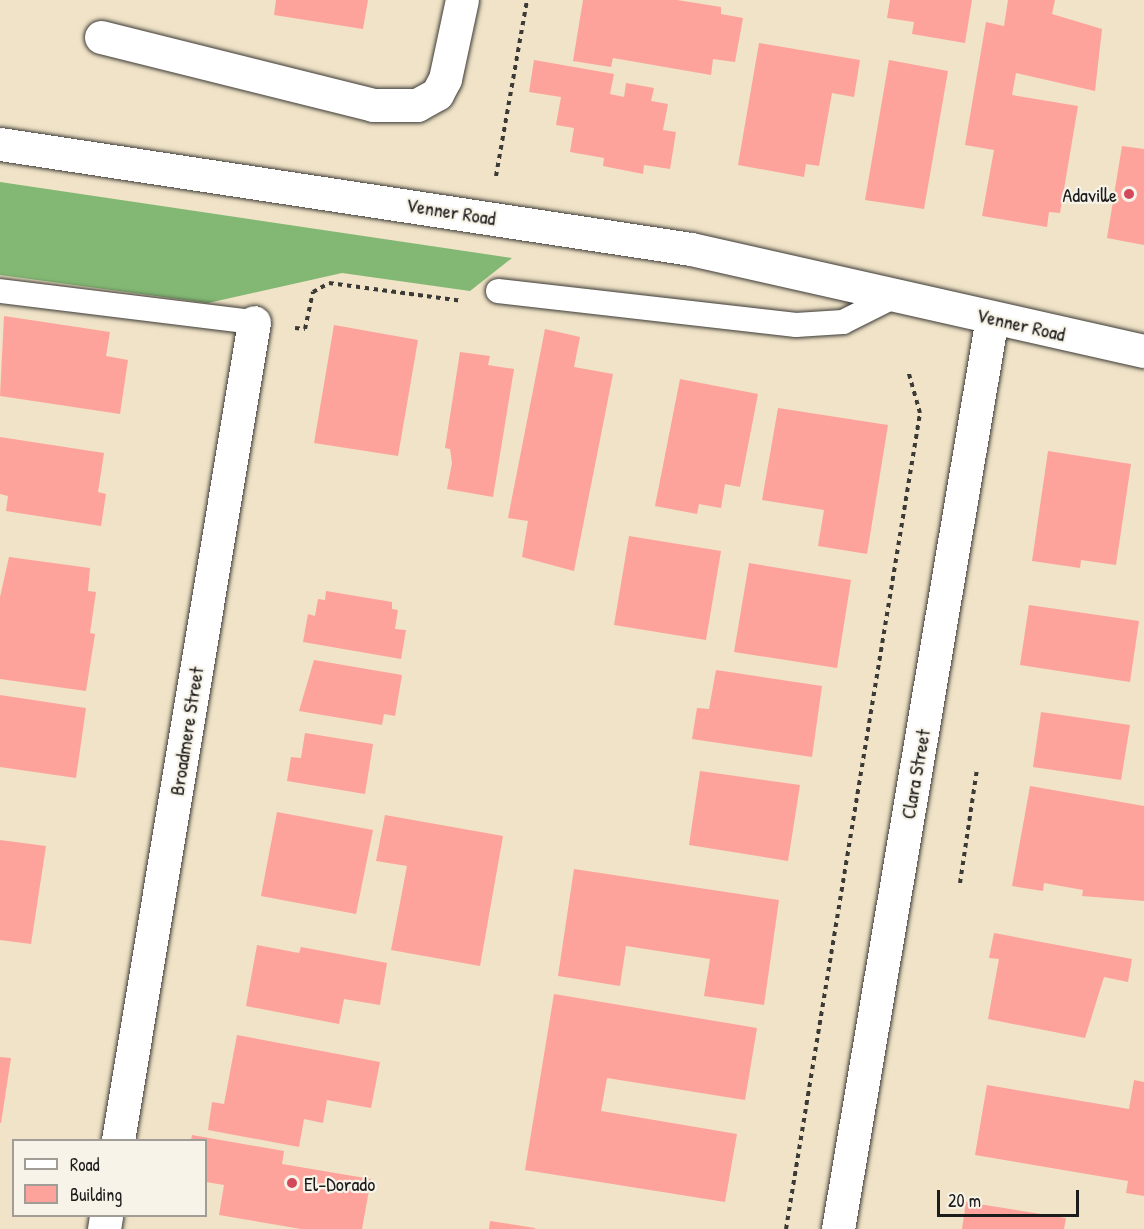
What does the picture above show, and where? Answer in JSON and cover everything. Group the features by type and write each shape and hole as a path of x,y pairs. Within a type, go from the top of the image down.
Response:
{"street":[{"path":"101,37 373,105 428,102 453,57 462,0"},
{"name":"Venner Road","path":"0,144 691,249 1144,351"},
{"name":"Clara Street","path":"838,1229 992,318"},
{"name":"Broadmere Street","path":"118,1139 254,322"}],"lane":[{"path":"0,291 254,322"},
{"path":"498,291 796,325 843,321 899,294"}],"path":[{"path":"495,183 527,0"},
{"path":"305,329 313,292 329,283 473,303"},
{"path":"786,1229 920,413 909,374"},
{"path":"960,883 977,769"}],"green space":[{"path":"0,182 512,258 470,291 342,273 208,303 0,275"}],"building":[{"path":"276,0 368,0 363,29 274,15"},
{"path":"583,0 677,0 721,7 721,14 743,18 735,62 713,59 711,75 613,58 611,67 573,61"},
{"path":"890,0 972,0 965,43 912,34 914,22 887,18"},
{"path":"1008,0 1055,0 1052,14 1102,29 1095,91 1016,73 1012,95 1078,106 1060,213 1049,212 1047,227 982,216 994,150 965,145 986,22 1004,26"},
{"path":"759,43 860,60 854,97 832,93 819,166 806,164 804,177 738,165"},
{"path":"534,60 614,74 610,94 624,97 626,83 654,88 651,101 668,104 663,130 676,132 670,169 644,165 643,174 603,166 604,158 570,152 574,128 556,125 561,97 529,92"},
{"path":"889,60 948,71 924,209 865,200"},
{"name":"Adaville","path":"1122,146 1144,149 1144,245 1107,238"},
{"path":"4,316 110,332 106,356 128,360 120,414 0,396"},
{"path":"334,325 418,340 398,456 314,443"},
{"path":"545,329 580,337 574,367 613,374 574,571 522,557 528,521 508,518"},
{"path":"460,352 490,356 488,365 514,369 493,497 447,489 452,463 450,449 445,448"},
{"path":"680,379 758,394 740,487 725,484 721,508 699,504 697,514 655,506"},
{"path":"778,408 888,425 867,554 818,546 824,510 762,500"},
{"path":"0,437 104,453 98,492 106,494 101,526 6,511 8,496 0,494"},
{"path":"1048,451 1131,464 1116,565 1081,560 1080,568 1032,561"},
{"path":"629,536 721,551 706,640 614,625"},
{"path":"9,557 90,568 88,591 96,592 90,633 95,634 86,691 0,679 0,597"},
{"path":"749,563 851,580 837,668 734,652"},
{"path":"326,591 392,602 392,609 398,610 395,629 406,630 401,659 303,642 308,614 315,616 318,599 325,600"},
{"path":"1029,605 1139,621 1130,682 1020,665"},
{"path":"314,660 402,675 395,716 384,714 382,725 299,711"},
{"path":"716,670 822,686 812,757 692,739 697,708 709,709"},
{"path":"0,695 86,708 76,778 0,767"},
{"path":"1041,712 1130,725 1121,780 1033,767"},
{"path":"305,733 373,744 365,794 287,781 291,757 301,758"},
{"path":"700,771 800,785 788,861 689,845"},
{"path":"1030,786 1144,806 1144,901 1082,896 1083,890 1044,883 1043,891 1012,886"},
{"path":"277,812 373,830 356,914 261,896"},
{"path":"385,815 503,836 480,966 391,950 407,866 376,861"},
{"path":"0,840 46,846 31,944 0,940"},
{"path":"574,869 779,900 764,1005 704,996 710,959 626,946 620,986 558,976"},
{"path":"994,933 1132,959 1128,982 1104,977 1085,1038 988,1019 999,959 989,958"},
{"path":"257,945 299,953 301,947 387,963 380,1005 344,999 339,1024 246,1006"},
{"path":"554,994 757,1028 745,1100 607,1078 601,1111 737,1134 725,1202 525,1170"},
{"path":"237,1035 380,1062 371,1108 327,1100 323,1123 304,1119 299,1147 208,1130 212,1102 224,1104"},
{"path":"0,1057 11,1058 1,1123 0,1123"},
{"path":"1134,1080 1144,1082 1144,1196 1126,1193 1128,1181 975,1155 987,1085 1129,1109"},
{"name":"El-Dorado","path":"192,1135 284,1151 282,1164 371,1179 362,1229 301,1229 219,1215 224,1185 207,1182 207,1139 191,1139"},
{"path":"966,1202 1066,1218 1064,1229 962,1229"},
{"path":"490,1221 535,1228 535,1229 489,1229"}],"place":[{"name":"Adaville","path":"1129,194"},
{"name":"El-Dorado","path":"292,1183"}]}
